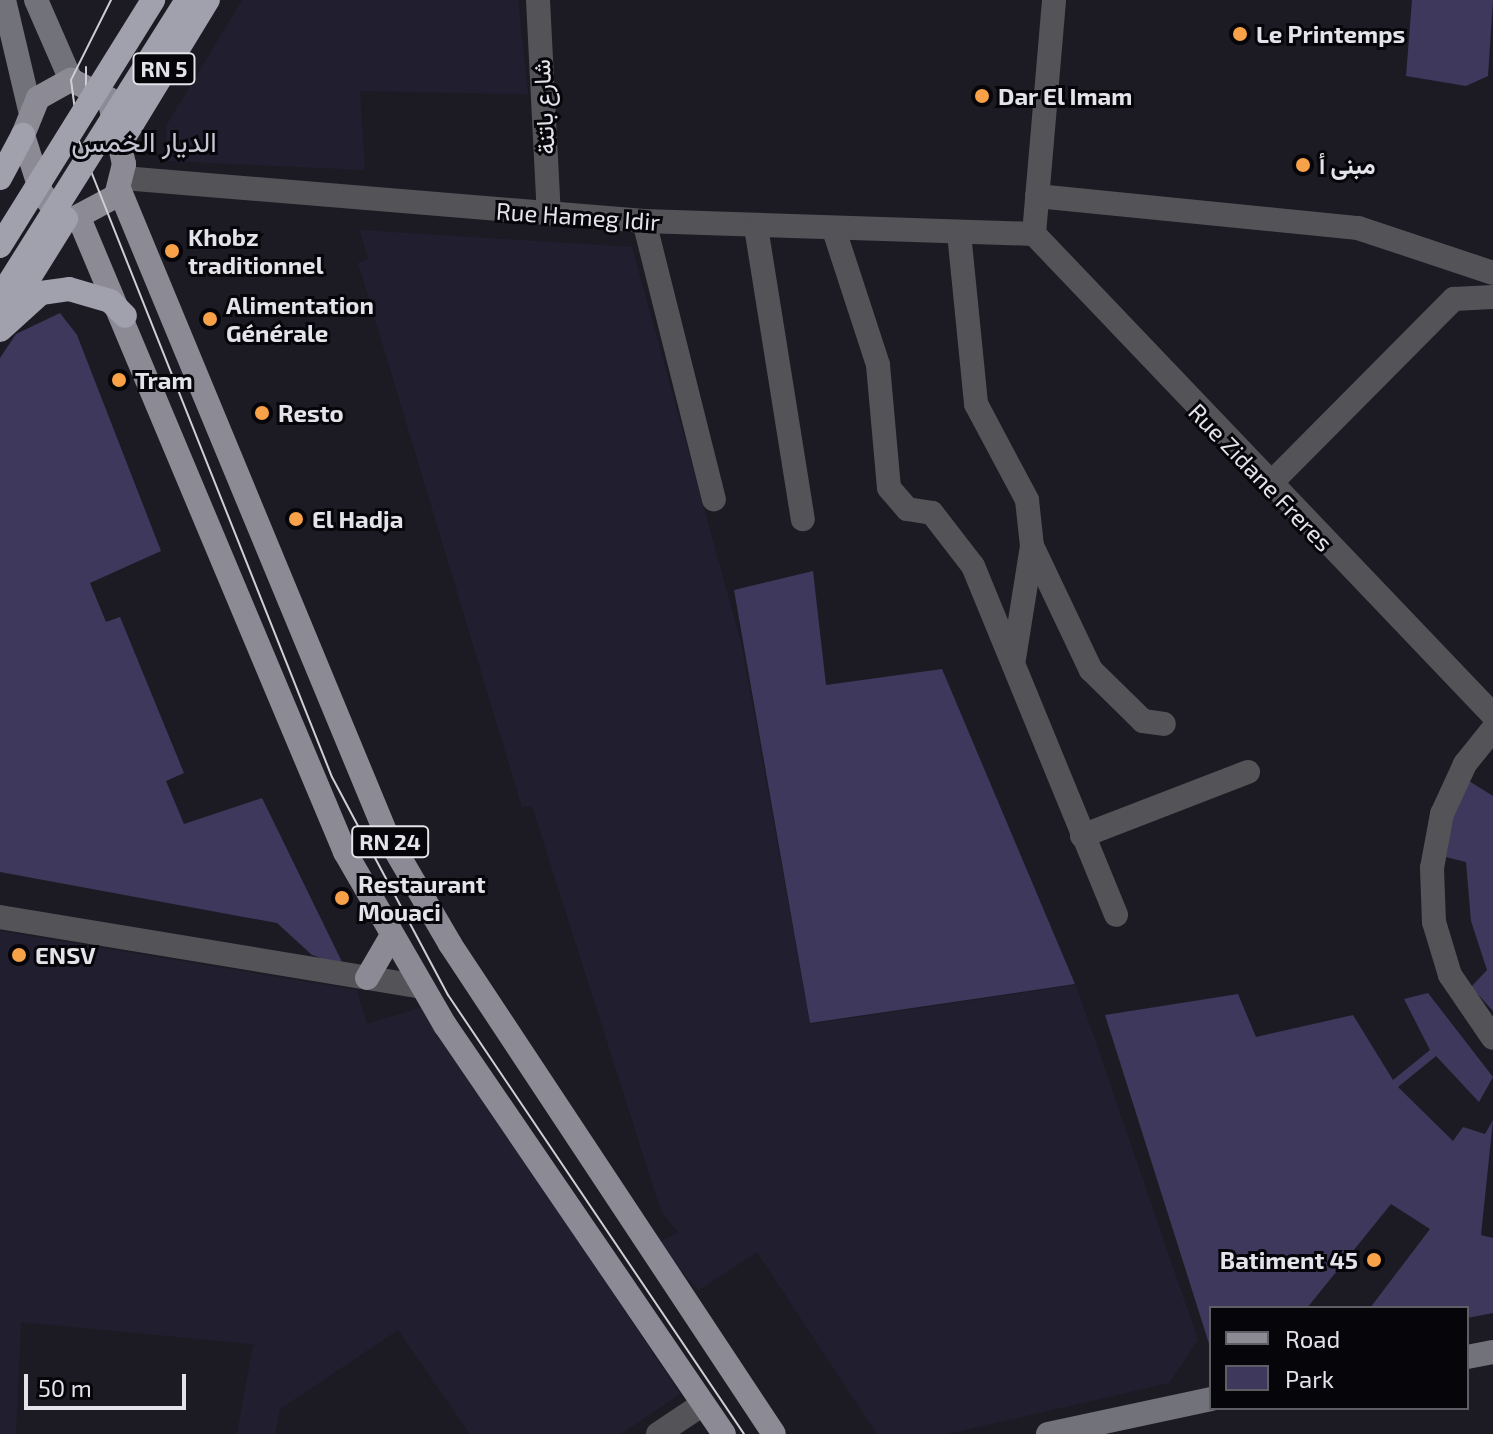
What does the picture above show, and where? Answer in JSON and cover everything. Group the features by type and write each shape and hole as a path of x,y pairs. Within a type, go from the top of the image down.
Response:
{"highway":[{"name":"RN 5","path":"0,246 153,0"},
{"name":"RN 5","path":"0,297 187,0"},
{"name":"RN 5","path":"123,139 208,0"},
{"path":"0,178 23,135"},
{"path":"0,327 73,218"},
{"path":"0,327 41,293 69,289 100,296 125,316"}],"main road":[{"path":"71,80 107,95 123,139 121,185 73,218 29,170 23,135 30,110 45,90 71,80"},
{"name":"RN 24","path":"121,185 387,836 450,944 774,1434"},
{"name":"RN 24","path":"73,218 125,316 315,788 391,937 724,1434"},
{"path":"367,978 391,937"}],"street":[{"path":"4,0 30,110"},
{"path":"36,0 71,80"},
{"name":"شارع باتنة","path":"538,0 549,214"},
{"path":"1034,234 1054,0"},
{"name":"Rue Hameg Idir","path":"121,185 644,221 834,230 1034,234"},
{"path":"1037,196 1358,228 1493,273"},
{"path":"644,221 714,499"},
{"path":"756,227 803,519"},
{"path":"834,230 878,365 889,488 907,509 932,513 951,533 1014,659 1116,915"},
{"path":"959,233 972,385 1015,467 1032,546 1091,670 1143,721 1164,724"},
{"name":"Rue Zidane Freres","path":"1034,234 1493,715"},
{"path":"1270,484 1454,299 1493,297"},
{"path":"1014,659 1032,546"},
{"path":"1493,729 1465,764 1442,814 1432,868 1434,922 1450,975 1493,1038"},
{"path":"1082,836 1248,772"},
{"path":"0,917 422,987"},
{"path":"1469,1344 1493,1339"},
{"path":"1469,1357 1493,1352"},
{"path":"1048,1434 1209,1399"},
{"path":"658,1434 703,1404"},
{"path":"1105,1434 1211,1410"}],"shaded area":[{"path":"242,0 518,0 528,94 360,91 365,170 167,161 166,126"},
{"path":"360,230 632,247 742,646 810,1024 1076,985 1198,1340 1169,1383 947,1434 877,1434 757,1252 699,1290 656,1244 678,1232 661,1211 532,806 522,807 358,263 368,259"},
{"path":"0,931 357,990 367,1024 422,1007 680,1394 621,1434 470,1434 398,1330 280,1409 275,1434 237,1434 253,1346 260,1345 21,1322 16,1434 0,1434"}],"green space":[{"path":"1412,0 1493,0 1488,76 1466,86 1406,76"},
{"path":"60,313 77,335 161,551 90,583 106,622 120,617 184,773 166,781 184,824 262,798 344,966 312,955 277,923 0,872 0,358 16,334"},
{"path":"813,571 826,685 942,669 1075,984 810,1023 734,590"},
{"path":"1469,781 1493,796 1493,1011 1471,987 1487,970 1471,921 1466,862 1446,857 1456,803"},
{"path":"1428,993 1493,1077 1479,1102 1436,1056 1398,1087 1453,1141 1463,1127 1485,1134 1493,1120 1481,1235 1493,1238 1493,1313 1469,1318 1469,1306 1372,1306 1430,1229 1391,1204 1309,1306 1209,1306 1209,1344 1105,1015 1238,994 1256,1037 1353,1015 1393,1080 1430,1050 1404,999"}],"tram line":[{"path":"111,0 71,80 79,141 332,777 448,995 744,1434"},
{"path":"86,67 86,122"}],"place":[{"name":"Le Printemps","path":"1240,34"},
{"name":"Dar El Imam","path":"982,96"},
{"name":"مبنى أ","path":"1303,165"},
{"name":"Khobz traditionnel","path":"172,251"},
{"name":"Alimentation Générale","path":"210,319"},
{"name":"Tram","path":"119,380"},
{"name":"Resto","path":"262,413"},
{"name":"El Hadja","path":"296,519"},
{"name":"Restaurant Mouaci","path":"342,898"},
{"name":"ENSV","path":"19,955"},
{"name":"Batiment 45","path":"1374,1260"}],"district":[{"name":"الديار الخمس","path":"144,141"}]}
